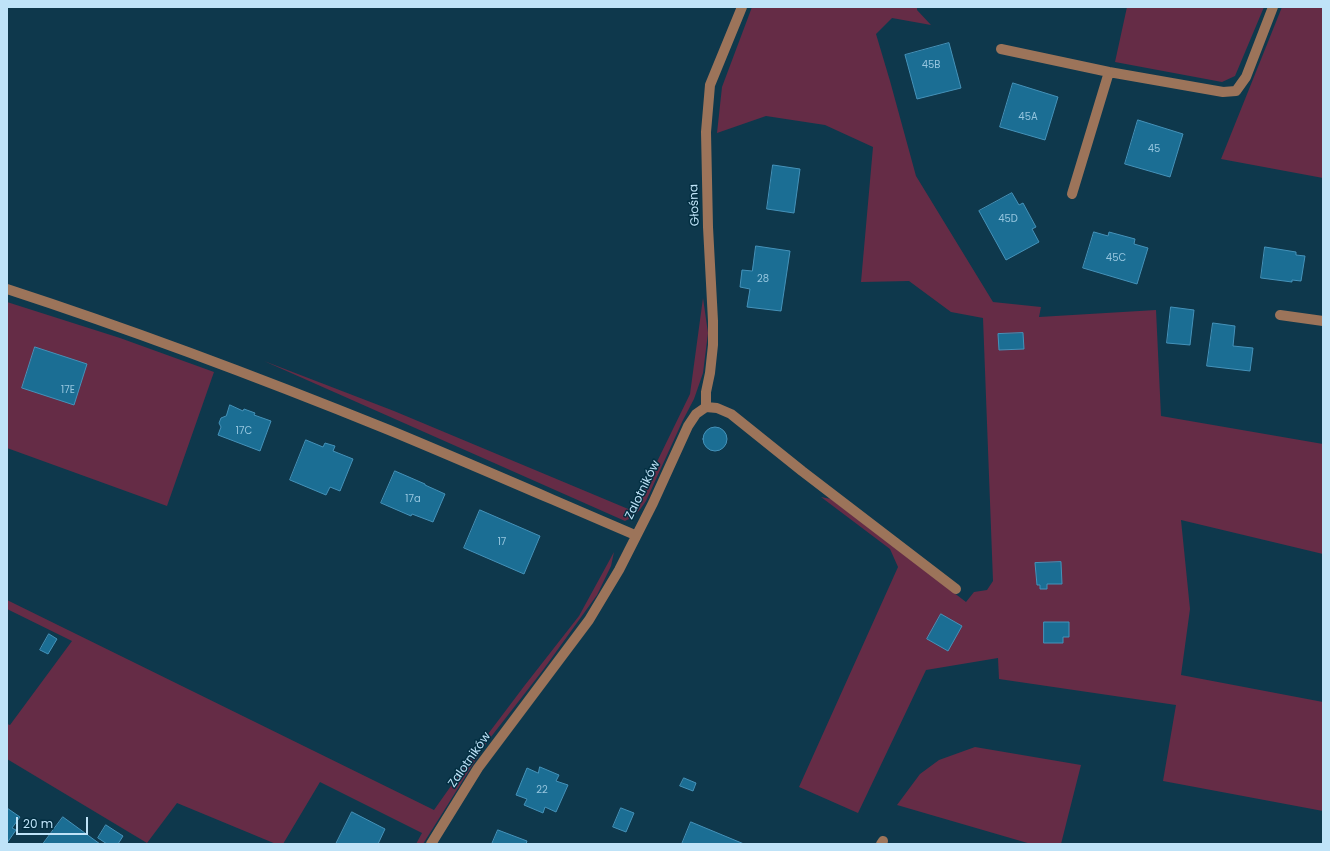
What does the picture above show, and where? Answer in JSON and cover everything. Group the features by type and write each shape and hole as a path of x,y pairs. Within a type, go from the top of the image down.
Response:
{"street":[{"name":"Głośna","path":"706,407 706,392 712,352 713,321 708,227 706,132 710,85 742,7"},
{"path":"1001,49 1109,72 1223,92 1236,91 1246,77 1273,7"},
{"path":"1072,194 1109,72"},
{"path":"7,289 215,362 388,430 635,535"},
{"path":"1280,315 1323,321"},
{"name":"Zalotników","path":"431,844 478,768 590,620 619,570 635,535 653,503 688,426 696,414 706,407"},
{"path":"706,407 718,408 731,414 802,471 956,589"}],"shaded area":[{"path":"752,7 917,7 917,10 931,25 892,18 876,34 916,176 993,302 1041,307 1039,317 1156,310 1161,416 1323,444 1323,554 1181,520 1190,609 1181,675 1323,702 1323,811 1163,781 1176,705 999,679 998,658 926,670 858,813 799,787 898,567 890,549 821,497 831,499 966,602 974,592 987,590 993,581 983,318 951,312 909,281 861,282 873,147 825,125 766,116 717,133 722,87"},
{"path":"1127,7 1264,7 1235,76 1222,82 1115,62"},
{"path":"1282,7 1323,7 1323,178 1221,159"},
{"path":"703,298 708,333 703,373 694,399 646,501 637,513 625,521 264,361 394,411 633,511 690,394"},
{"path":"7,302 120,338 214,372 167,506 7,448"},
{"path":"614,552 611,566 597,595 543,670 487,742 423,844 416,844 422,833 320,782 283,844 276,844 177,803 147,843 7,759 7,724 10,725 72,641 7,609 7,600 434,810 482,742 579,616"},
{"path":"975,747 1081,765 1061,844 1031,844 897,805 920,774 939,760"}],"building":[{"path":"949,43 961,88 917,99 905,55"},
{"path":"1013,83 1058,97 1045,140 1000,127"},
{"path":"1138,120 1183,134 1170,177 1125,164"},
{"path":"773,165 800,169 794,213 767,209"},
{"path":"1012,193 1019,205 1023,203 1036,227 1032,229 1039,242 1006,260 979,211"},
{"path":"1094,232 1108,236 1109,232 1135,239 1134,244 1148,248 1137,284 1083,268"},
{"path":"756,246 790,251 781,311 747,307 750,289 740,287 742,270 752,271"},
{"path":"1265,247 1296,252 1296,255 1305,256 1301,281 1292,280 1292,282 1261,278"},
{"path":"1171,307 1194,310 1190,345 1167,343"},
{"path":"1213,323 1235,326 1233,346 1253,348 1250,371 1207,366"},
{"path":"1023,333 1024,349 999,350 998,334"},
{"path":"35,347 87,364 74,405 22,388"},
{"path":"230,405 243,411 244,409 255,413 254,415 271,421 260,451 218,435 221,427 219,423 221,418 226,416"},
{"path":"715,427 723,431 727,439 723,447 715,451 707,447 703,439 707,431"},
{"path":"306,440 323,447 325,443 335,446 333,451 353,459 340,491 330,487 326,495 290,480"},
{"path":"395,471 445,494 433,522 412,514 411,516 381,503"},
{"path":"480,510 540,536 524,574 464,548"},
{"path":"1061,562 1062,584 1047,584 1047,589 1040,589 1040,585 1037,585 1035,563"},
{"path":"941,614 962,626 948,651 927,639"},
{"path":"1044,622 1069,622 1069,637 1063,637 1063,643 1044,643"},
{"path":"49,634 57,639 48,654 40,650"},
{"path":"540,767 559,775 556,781 568,785 556,812 545,807 543,813 524,805 527,799 516,795 527,768 538,773"},
{"path":"684,778 696,783 693,791 680,786"},
{"path":"7,808 20,817 12,828 16,830 7,843"},
{"path":"621,808 634,813 626,832 613,827"},
{"path":"352,812 385,829 378,844 336,844"},
{"path":"63,817 100,844 43,844"},
{"path":"691,822 744,844 682,844"},
{"path":"106,825 123,836 118,844 107,844 98,838"},
{"path":"498,830 527,841 526,844 492,844"}]}
